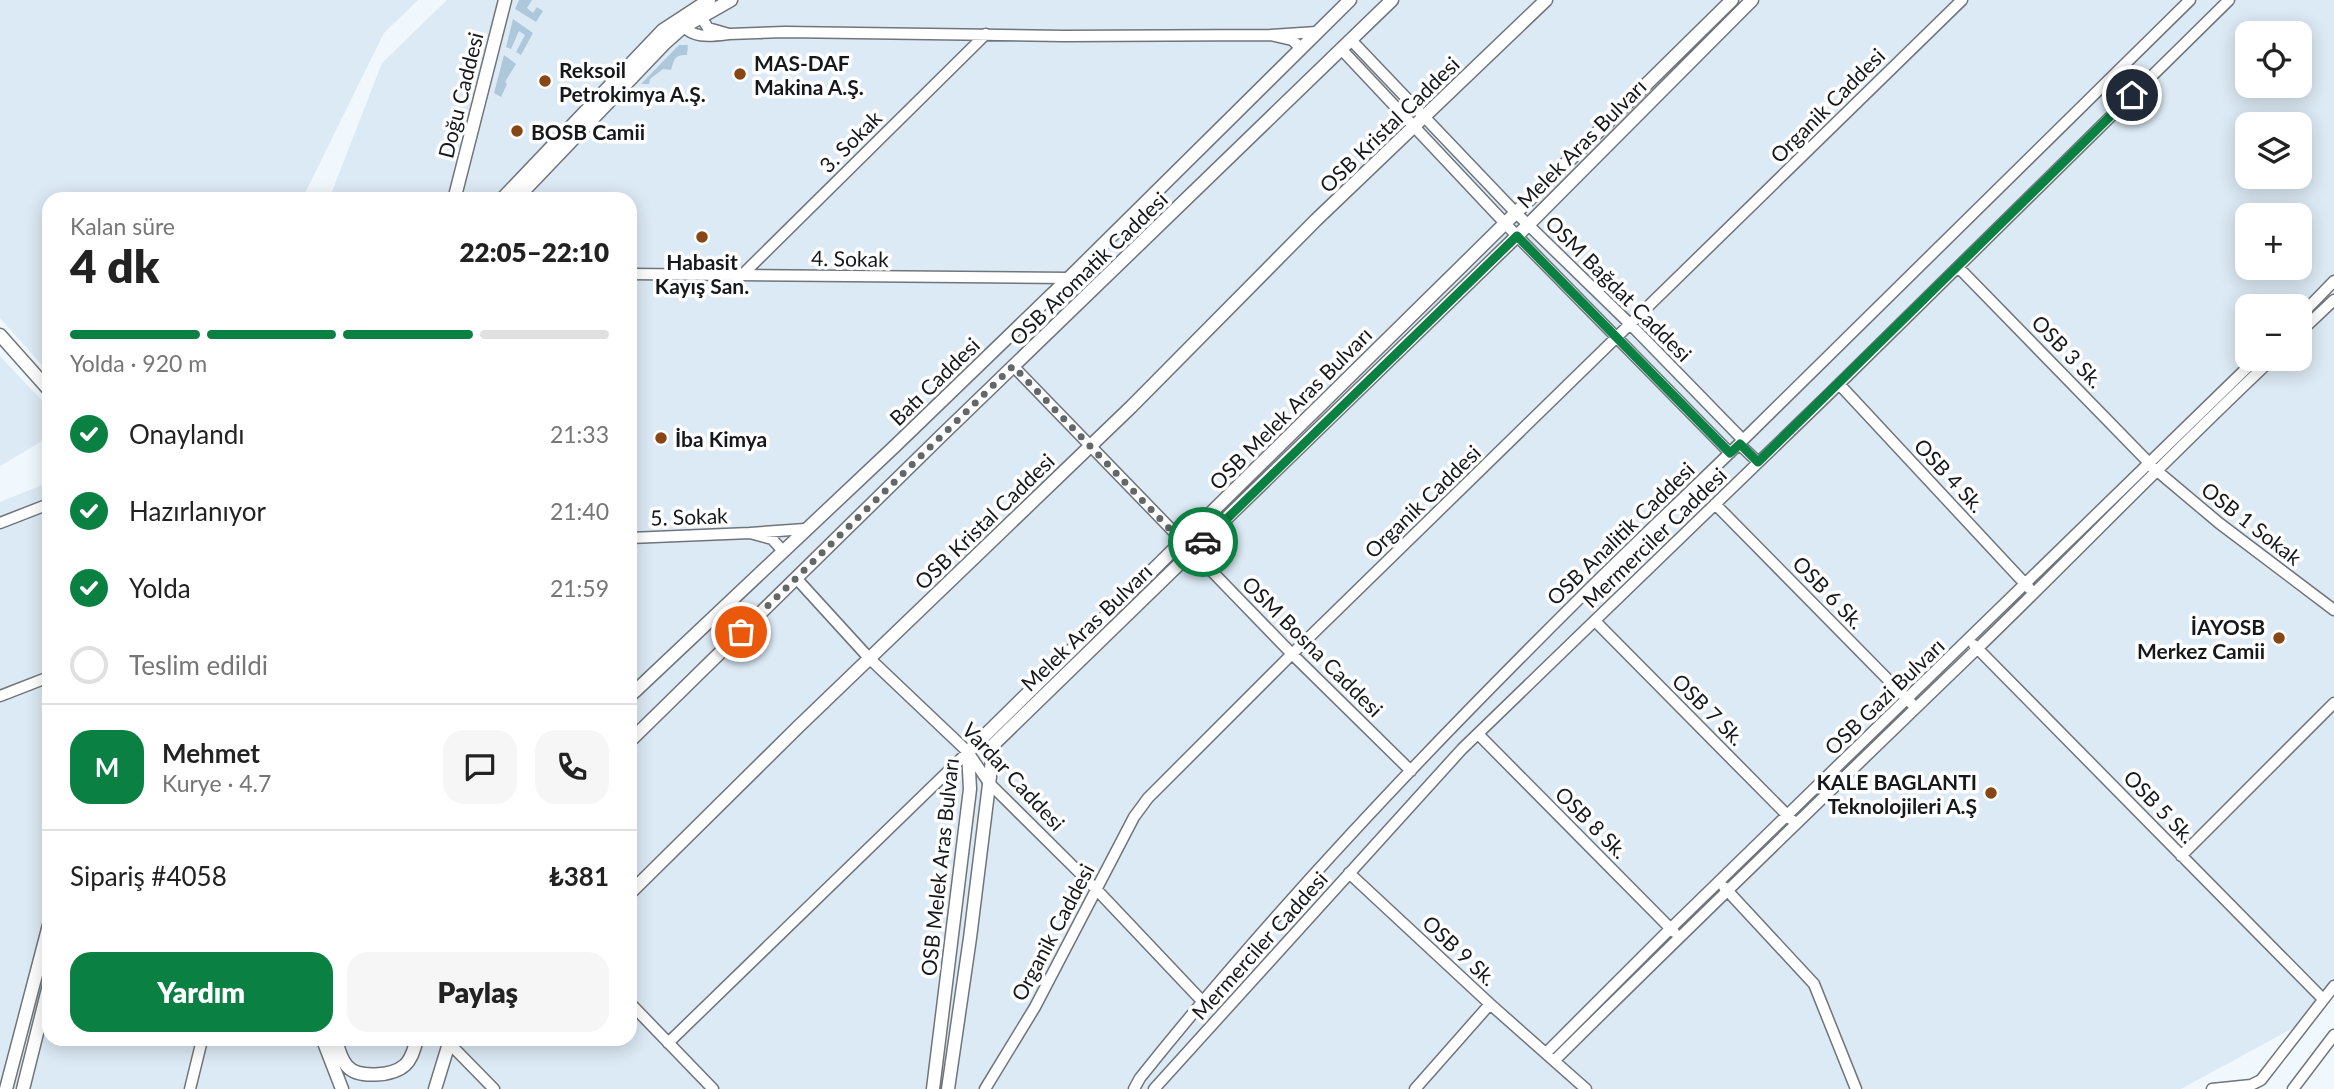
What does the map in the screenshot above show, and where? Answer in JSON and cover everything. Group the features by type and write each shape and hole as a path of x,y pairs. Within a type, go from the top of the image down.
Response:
{"street":[{"name":"Doğu Caddesi","path":"456,192 505,0"},
{"path":"509,192 645,48 709,0"},
{"path":"523,192 682,22 701,17 730,0"},
{"name":"Batı Caddesi","path":"637,689 1069,278 1350,0"},
{"name":"OSB Aromatik Caddesi","path":"637,734 1392,0"},
{"name":"OSB Kristal Caddesi","path":"637,886 1089,446 1316,220 1546,0"},
{"name":"OSB Melek Aras Bulvarı","path":"933,1089 971,789 968,752 1732,0"},
{"name":"Melek Aras Bulvarı","path":"948,1089 994,744 1517,236 1752,0"},
{"name":"Organik Caddesi","path":"985,1089 1035,1007 1134,817 1147,798 1962,0"},
{"name":"OSB Analitik Caddesi","path":"1134,1089 1202,1000 1256,937 1411,771 1579,598 2190,0"},
{"name":"Mermerciler Caddesi","path":"1154,1089 1478,734 1839,384 2228,0"},
{"path":"701,17 708,28 729,34"},
{"path":"682,22 688,32 700,35 1271,35 1317,32"},
{"name":"3. Sokak","path":"741,276 986,34"},
{"path":"1271,35 1292,40 1301,48"},
{"name":"OSM Bağdat Caddesi","path":"1347,45 1419,121 1630,324 1758,462"},
{"name":"OSM Bağdat Caddesi","path":"1419,121 1505,224 1730,453"},
{"name":"OSB 3 Sk.","path":"1958,267 2152,466"},
{"name":"4. Sokak","path":"637,274 1069,278"},
{"path":"2312,304 2334,281"},
{"path":"2312,321 2334,300"},
{"path":"0,335 42,382"},
{"name":"OSM Bosna Caddesi","path":"1013,366 1292,654 1411,771"},
{"name":"OSB Gazi Bulvarı","path":"1551,1057 1674,933 1911,703 1973,644 2034,592 2244,371"},
{"name":"OSB Gazi Bulvarı","path":"1973,644 2025,584 2259,371"},
{"name":"OSB 4 Sk.","path":"1839,384 2034,592"},
{"name":"OSB 1 Sokak","path":"2152,466 2219,523 2334,610"},
{"name":"OSB 6 Sk.","path":"1715,504 1911,703"},
{"path":"0,523 42,507"},
{"name":"5. Sokak","path":"637,538 805,529"},
{"name":"5. Sokak","path":"750,533 772,539 782,550"},
{"name":"Vardar Caddesi","path":"796,578 869,658 968,752 989,783 1096,889 1202,1000"},
{"name":"OSB 7 Sk.","path":"1595,621 1791,820"},
{"name":"OSB 5 Sk.","path":"1973,644 2323,999"},
{"path":"0,696 42,680"},
{"path":"2182,856 2334,703"},
{"name":"OSB 8 Sk.","path":"1478,734 1674,933"},
{"path":"668,1043 968,752"},
{"name":"OSB 9 Sk.","path":"1349,873 1551,1057"},
{"path":"1724,887 1814,984 1856,1089"},
{"path":"6,1089 42,952"},
{"path":"2212,1089 2251,1086 2260,1080 2334,986"},
{"path":"945,1003 960,1004"},
{"path":"1415,1089 1490,1004"},
{"path":"637,1010 713,1089"},
{"path":"23,1089 42,1013"},
{"path":"2293,1089 2334,1035"},
{"path":"190,1089 201,1046"},
{"path":"325,1046 342,1089"},
{"path":"337,1046 349,1068 364,1073 389,1072 405,1065 414,1046"},
{"path":"435,1089 448,1046"},
{"path":"454,1046 494,1089"},
{"path":"1551,1057 1586,1089"}],"shaded area":[{"path":"0,0 418,0 384,33 305,192 42,192 42,365 0,318"},
{"path":"447,0 2334,0 2334,995 2317,1015 2181,1089 0,1089 0,502 42,485 42,1046 637,1046 637,192 332,192 382,63"},
{"path":"519,0 532,0 527,8 533,13 537,7 543,11 536,22 515,9"},
{"path":"513,19 533,33 521,55 516,52 525,35 519,31 511,49 506,47"},
{"path":"679,45 688,45 687,55 677,56 671,70 663,69 650,79 649,84 641,84"},
{"path":"504,55 516,64 505,82 507,84 501,97 494,93"},
{"path":"0,356 42,401 42,441 0,466"}],"way so far":[{"path":"741,632 1013,366 1192,552 1203,542"}],"place":[{"name":"MAS-DAF Makina A.Ş.","path":"740,74"},
{"name":"Reksoil Petrokimya A.Ş.","path":"545,81"},
{"name":"BOSB Camii","path":"517,131"},
{"name":"Habasit Kayış San.","path":"702,237"},
{"name":"İba Kimya","path":"661,438"},
{"name":"İAYOSB Merkez Camii","path":"2279,638"},
{"name":"KALE BAGLANTI Teknolojileri A.Ş","path":"1991,793"}],"route":[{"path":"1203,542 1517,236 1730,453 1740,444 1758,462 2132,95"}]}
